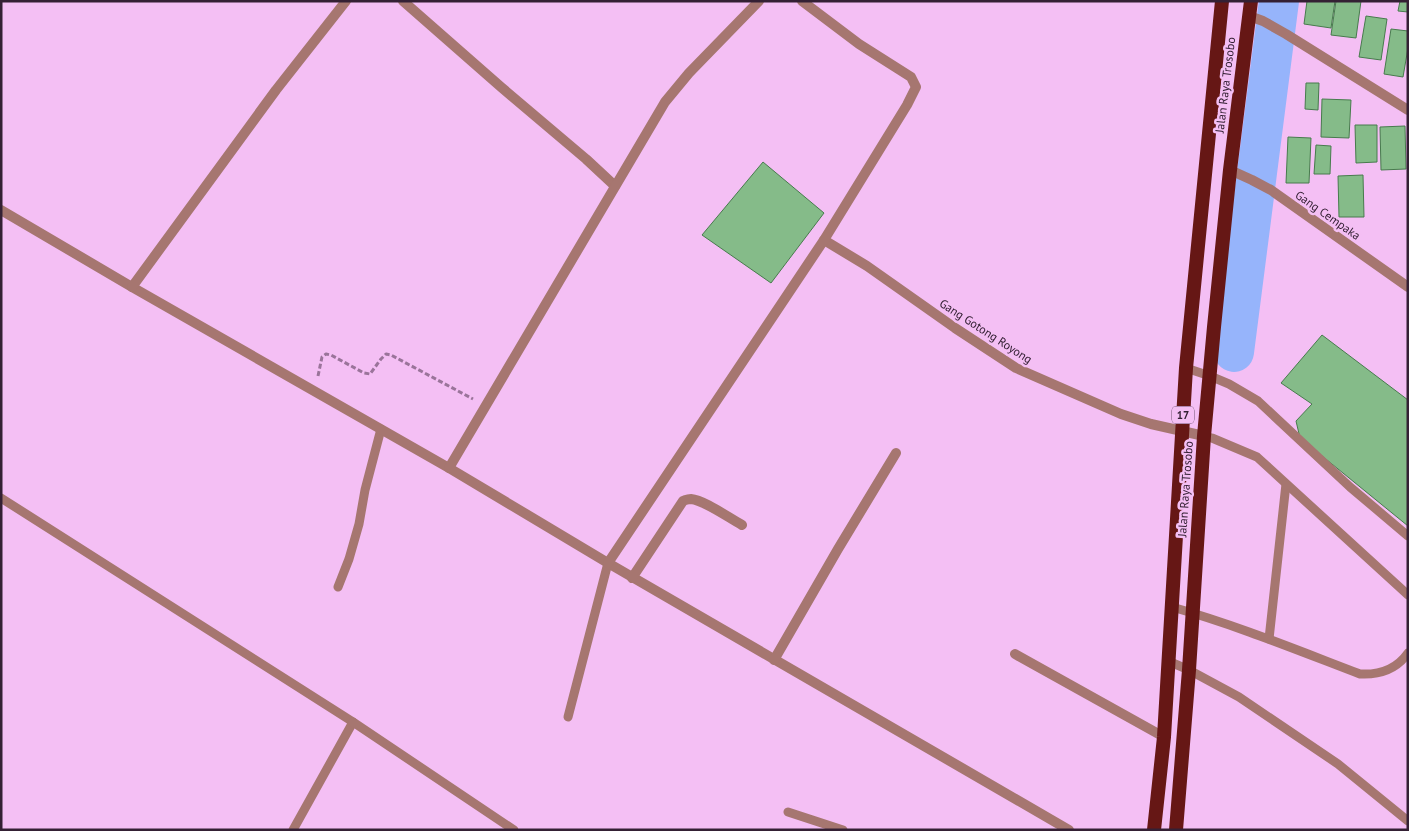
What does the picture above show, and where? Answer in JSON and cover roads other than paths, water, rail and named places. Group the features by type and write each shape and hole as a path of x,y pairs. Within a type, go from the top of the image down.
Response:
{"highway":[{"name":"Jalan Raya Trosobo","path":"1154,830 1164,737 1186,368 1222,1"},
{"name":"Jalan Raya Trosobo","path":"1176,830 1189,670 1204,436 1251,1"}],"street":[{"path":"132,287 276,90 346,1"},
{"path":"403,1 615,186"},
{"path":"449,468 665,102 688,73 759,1"},
{"path":"608,563 824,240 907,105 916,86 911,77 859,44 802,1"},
{"path":"1249,16 1263,21 1286,34 1408,110"},
{"name":"Gang Cempaka","path":"1234,172 1268,188 1408,287"},
{"path":"1,210 449,468 632,578 1068,830"},
{"name":"Gang Gotong Royong","path":"824,240 867,266 1016,368 1121,414 1151,424 1204,436"},
{"path":"774,660 896,453"},
{"path":"632,578 683,502 688,499 704,504 742,525"},
{"path":"1015,654 1164,737"}],"lane":[{"path":"1186,368 1229,384 1258,401 1350,486 1408,536"},
{"path":"338,587 357,533 365,490 381,429"},
{"path":"1204,436 1224,442 1257,457 1408,595"},
{"path":"1269,640 1286,484"},
{"path":"1,498 353,722 514,830"},
{"path":"568,717 608,563"},
{"path":"1172,607 1240,628 1360,674 1372,675 1389,669 1398,664 1408,653"},
{"path":"1168,661 1239,697 1338,764 1408,821"},
{"path":"293,830 353,722"},
{"path":"788,812 843,830"}],"waterway":[{"path":"1234,352 1279,1"}]}
